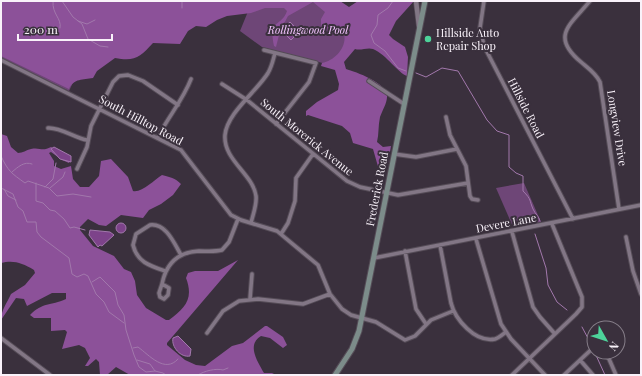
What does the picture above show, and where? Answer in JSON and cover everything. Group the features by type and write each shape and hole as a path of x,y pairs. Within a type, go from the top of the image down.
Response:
{"main road":[{"name":"Frederick Road","path":"335,375 352,349 362,318 425,1"}],"street":[{"path":"416,1 420,30"},
{"name":"Hillside Road","path":"484,1 480,28 484,46 573,219"},
{"name":"Longview Drive","path":"590,1 566,30 564,42 568,50 592,71 600,82 620,209"},
{"path":"264,50 316,63 309,82 276,124"},
{"path":"251,223 256,202 256,193 228,151 225,137 229,122 267,74 275,53"},
{"name":"South Hilltop Road","path":"1,60 158,137 183,152 223,207 231,215 238,219 270,228 281,234 318,265 330,294 338,305 346,312 376,322 405,340 415,336 426,324"},
{"path":"78,169 87,147 87,140 91,126 113,82 119,76 132,76 150,85 178,105"},
{"path":"158,137 184,96 191,79"},
{"path":"369,81 404,104"},
{"name":"South Morerick Avenue","path":"222,84 246,100 352,184 387,193 405,195 468,183"},
{"path":"446,117 450,135 466,166 470,196 472,199 478,200"},
{"path":"48,128 56,128 70,135 87,140"},
{"path":"394,154 416,157 458,149"},
{"path":"281,234 288,223 295,201 296,178 313,154"},
{"name":"Devere Lane","path":"374,258 512,232 641,205"},
{"path":"162,284 165,271 170,264 181,255 194,252 222,250 229,242 238,219"},
{"path":"165,271 146,265 135,252 133,240 138,231 150,224 160,226 166,231 181,255"},
{"path":"512,375 580,310 583,301 552,224"},
{"path":"512,232 533,307 555,334"},
{"path":"626,237 633,271 641,294"},
{"path":"476,238 498,316 506,332 545,375"},
{"path":"440,245 453,311 464,326 485,338 494,339 506,332"},
{"path":"405,251 416,309 426,324 435,318 453,311"},
{"path":"250,299 252,274"},
{"path":"207,332 228,307 239,302 250,299 303,304 330,294"},
{"path":"1,338 50,375"},
{"path":"564,375 586,354"},
{"path":"580,360 593,375"},
{"path":"609,360 616,375"}],"green space":[{"name":"Rollingwood Pool","path":"1,1 318,1 361,37 330,65 262,47 240,31 249,9 80,35 78,72 69,91 1,58"},
{"path":"524,183 541,222 513,227 496,188"}],"shaded area":[{"path":"1,1 340,1 349,7 358,1 414,1 396,21 389,35 405,47 408,57 407,76 383,55 373,49 355,49 344,62 346,69 371,79 386,92 387,99 380,117 377,142 383,147 391,146 388,163 384,170 379,170 373,149 353,143 350,133 342,126 308,115 306,116 306,111 317,102 338,90 339,84 335,70 321,66 322,63 338,54 344,43 343,31 339,25 325,29 321,27 321,19 325,12 313,2 288,16 280,31 276,47 274,46 273,37 274,27 282,20 287,11 284,8 265,8 251,13 227,16 206,27 196,26 188,31 180,44 153,43 141,55 132,59 115,58 97,71 93,78 76,81 69,89 1,56"},
{"path":"290,22 298,30 292,35 294,37 291,40 285,34 290,29 287,25"},
{"path":"1,134 7,136 11,147 18,153 31,149 45,149 51,147 63,152 71,158 69,163 51,152 49,153 54,161 54,166 61,169 71,166 73,179 80,187 89,187 99,176 101,161 111,159 128,177 133,191 144,188 162,175 179,182 181,184 173,195 161,204 149,210 143,218 121,215 106,226 99,225 88,219 80,227 80,230 93,246 114,256 124,269 131,272 135,281 137,295 146,308 166,320 169,320 175,316 184,307 189,292 186,278 188,273 195,271 218,271 238,260 167,343 167,345 185,360 196,365 205,366 232,346 243,343 267,326 283,337 287,345 283,348 270,338 261,336 254,344 254,349 264,373 272,373 276,375 130,375 116,367 107,375 100,375 99,362 96,359 88,366 85,366 90,358 85,348 79,345 62,349 67,332 65,330 51,331 51,318 34,318 30,315 43,306 66,299 66,293 52,293 27,306 24,299 16,298 1,320 3,310 11,294 25,285 35,273 34,270 18,263 1,263"},
{"path":"54,147 71,156 71,162 60,159 51,149"},
{"path":"119,223 123,223 125,224 125,232 119,233 116,230 116,226"},
{"path":"90,230 110,232 114,235 102,246 100,245 98,247 89,235"},
{"path":"178,336 191,349 190,356 180,354 175,348 173,338"}],"waterway":[{"path":"53,1 54,10 60,22 60,28"},
{"path":"62,1 73,17 82,24 88,39 100,46 108,47"},
{"path":"182,1 182,8"},
{"path":"393,1 388,8 378,15 377,25 371,35 374,43 385,51 398,68 406,71"},
{"path":"78,21 87,24 95,20"},
{"path":"416,73 426,77 442,68 458,71 487,120 497,131 509,135 509,167 516,173 523,176 523,191 529,198 540,221"},
{"path":"1,156 10,171 25,183 28,181 49,188 57,196 73,194 91,197"},
{"path":"12,172 19,166 26,163 32,164"},
{"path":"45,187 53,179 56,163"},
{"path":"50,188 63,177 65,172"},
{"path":"36,183 36,201 43,203 50,210 55,211 64,219 70,228 74,227 85,230"},
{"path":"1,188 13,194 18,207 23,211 27,222 36,222 37,232 41,237 69,258 72,274 77,277 84,274 88,276 96,294 104,302 109,312 124,323"},
{"path":"4,189 8,196 16,200"},
{"path":"535,234 546,268 548,285 557,302 567,310"},
{"path":"92,282 100,277 115,292 118,305 124,315 126,330 139,367 146,372 155,371"},
{"path":"582,327 586,334"},
{"path":"133,348 138,347 157,362 163,364 168,365 178,359"},
{"path":"137,360 150,364 155,371 166,375"},
{"path":"598,360 605,375"},
{"path":"198,375 210,370 223,370 228,368"}],"place":[{"name":"Hillside Auto Repair Shop","path":"428,39"}]}
